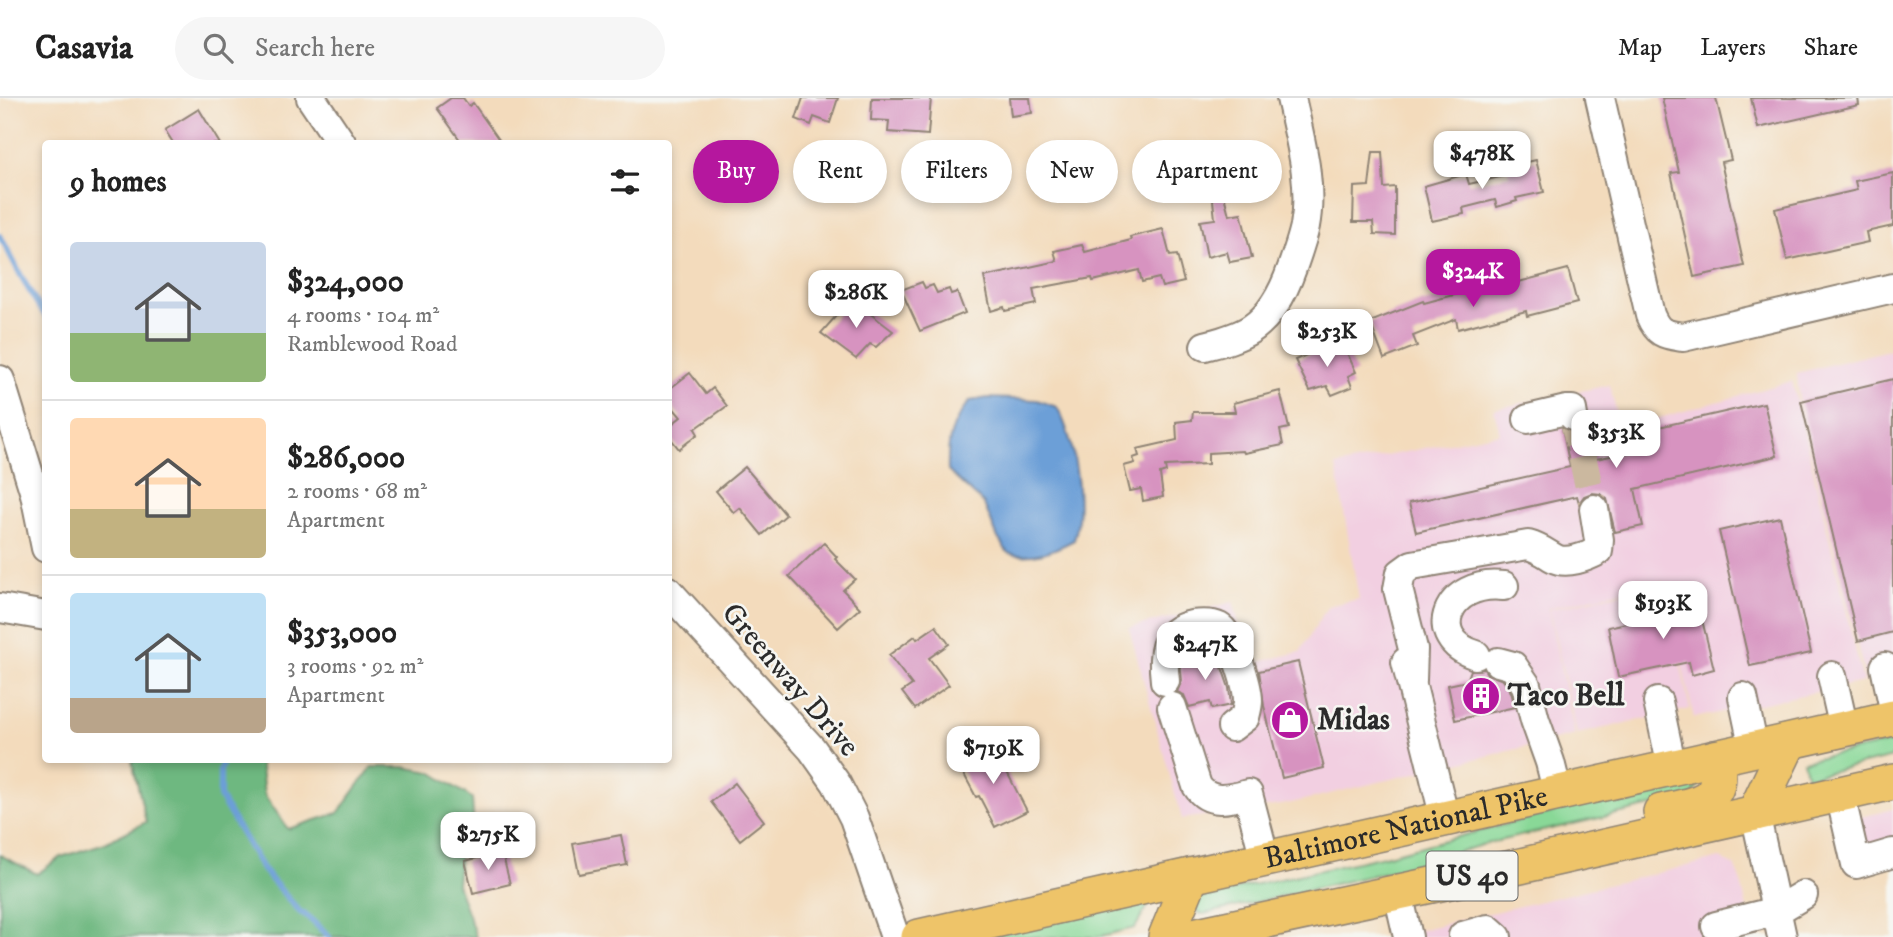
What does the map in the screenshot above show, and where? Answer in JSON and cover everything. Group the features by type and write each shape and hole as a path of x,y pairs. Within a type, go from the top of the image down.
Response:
{"main road":[{"name":"Baltimore National Pike","path":"919,937 1893,718"},
{"path":"1755,813 1789,741"},
{"path":"1398,893 1482,854 1700,803 1713,794 1718,785 1720,774 1715,758"},
{"name":"Baltimore National Pike","path":"1200,936 1275,928 1398,893 1893,782"},
{"path":"1166,937 1191,876"}],"street":[{"path":"312,98 339,140"},
{"path":"1205,346 1251,329 1270,311 1289,278 1305,225 1307,197 1303,152 1291,98"},
{"path":"1600,98 1650,315 1655,327 1665,335 1683,337 1893,288"},
{"path":"0,380 32,483 42,529"},
{"path":"1528,419 1566,410 1572,411 1573,416"},
{"path":"1412,680 1413,649 1398,589 1401,573 1412,565 1528,545 1543,549 1563,561 1591,555 1598,551 1600,540 1594,509"},
{"path":"1504,586 1489,584 1474,587 1461,594 1450,606 1447,620 1450,635 1463,651 1513,666 1526,685 1558,793"},
{"name":"Greenway Drive","path":"672,595 812,750 836,783 854,818 895,937"},
{"path":"0,608 42,615"},
{"path":"1390,615 1412,680 1445,819"},
{"path":"1232,727 1245,717 1248,701 1234,645 1219,627 1203,624 1183,627 1170,637 1162,657 1168,694 1197,786 1202,794 1214,799 1230,799 1248,794 1265,859"},
{"path":"1885,667 1893,704"},
{"path":"1832,676 1844,729"},
{"path":"1743,697 1754,749"},
{"path":"1658,702 1672,768"},
{"path":"1840,794 1856,864 1893,853"},
{"path":"1755,813 1779,924"},
{"path":"1398,893 1408,937"},
{"path":"1716,926 1779,924 1803,895"},
{"path":"1462,937 1488,929 1497,937"}],"shaded area":[{"path":"1893,349 1893,675 1866,681 1799,402 1797,373"},
{"path":"1792,381 1863,682 1694,718 1663,582 1548,608 1575,735 1287,804 1182,819 1129,628 1233,602 1250,664 1300,652 1328,606 1359,599 1336,466 1500,433 1494,409 1610,385 1620,429"},
{"path":"1663,584 1690,709 1577,734 1549,609"},
{"path":"1893,809 1893,857 1860,866 1849,820"},
{"path":"1720,858 1734,866 1741,882 1753,937 1390,937"}],"green space":[{"path":"1893,742 1893,757 1807,777 1803,761"},
{"path":"133,763 260,763 264,794 288,829 338,813 372,767 404,767 431,772 472,798 474,828 460,856 457,884 476,937 0,937 0,855 37,874 61,857 105,843 146,822"},
{"path":"1688,777 1704,778 1691,797 1485,844 1408,867 1204,914 1195,909 1199,898 1212,894 1380,857"},
{"path":"1152,899 1135,928 1097,937 982,937"}],"water":[{"path":"988,398 1037,400 1057,407 1069,436 1076,473 1079,509 1074,540 1042,553 1008,553 998,538 984,504 948,471 949,442 958,418 970,401"}],"building":[{"path":"451,98 463,98 469,106 473,103 499,140 460,140 437,108"},
{"path":"803,98 838,98 830,123 814,117 811,125 796,119"},
{"path":"872,98 931,98 928,135 888,132 889,121 871,120"},
{"path":"1009,98 1030,98 1032,113 1011,116"},
{"path":"1662,98 1716,98 1731,160 1721,162 1744,266 1694,277 1671,173 1679,172"},
{"path":"1751,98 1858,98 1859,105 1758,128"},
{"path":"199,109 218,140 171,140 165,130"},
{"path":"1373,152 1382,152 1384,188 1395,187 1395,235 1374,234 1373,222 1353,222 1354,187 1369,186"},
{"path":"1536,160 1544,192 1516,198 1517,201 1497,207 1495,200 1463,208 1464,214 1432,221 1424,186 1466,174 1469,184 1509,175 1507,167"},
{"path":"1893,173 1893,226 1866,232 1868,242 1787,260 1775,209 1857,190 1855,181"},
{"path":"1213,203 1226,203 1229,215 1241,213 1252,258 1230,262 1227,252 1207,257 1200,221 1215,219"},
{"path":"1163,229 1170,256 1177,255 1184,282 1162,287 1159,278 1142,282 1139,270 1093,281 1092,278 1033,289 1036,304 1005,311 1004,307 991,311 984,277 1057,261 1054,251 1082,245 1085,252"},
{"path":"1568,269 1577,303 1527,316 1526,311 1458,329 1456,319 1413,336 1417,346 1384,359 1370,322 1423,301 1424,303 1491,285 1492,289"},
{"path":"922,282 925,288 933,285 937,293 949,289 951,294 957,292 965,313 920,331 901,290"},
{"path":"851,299 893,331 876,347 870,344 856,359 821,333"},
{"path":"1341,340 1356,372 1348,376 1352,387 1332,395 1327,386 1310,391 1295,360"},
{"path":"690,373 706,394 713,388 727,406 695,429 698,434 679,449 672,440 672,424 681,417 672,407 672,387"},
{"path":"1893,379 1893,632 1858,641 1801,401"},
{"path":"1280,391 1289,428 1280,430 1283,445 1244,453 1208,453 1208,464 1165,466 1166,472 1160,474 1163,497 1143,501 1141,489 1130,491 1124,466 1135,463 1133,458 1139,456 1137,449 1177,440 1176,422 1192,420 1193,412 1235,412 1233,403"},
{"path":"1764,403 1777,456 1635,489 1643,526 1615,532 1607,499 1601,494 1592,493 1584,496 1579,503 1577,496 1416,532 1409,503 1570,467 1562,428 1568,432 1576,432 1583,429 1588,422 1596,459 1654,447 1650,429"},
{"path":"745,467 786,515 762,535 740,508 734,513 716,491"},
{"path":"1780,517 1811,653 1750,666 1719,531"},
{"path":"824,543 837,557 835,559 855,579 843,590 860,608 838,628 789,576"},
{"path":"1695,591 1714,669 1692,675 1689,662 1618,677 1608,627 1677,612 1673,596"},
{"path":"936,626 949,644 929,658 949,685 915,709 902,692 912,685 889,655 915,636 917,639"},
{"path":"1217,653 1229,688 1231,705 1212,709 1210,702 1189,707 1184,695 1177,692 1182,680 1180,662"},
{"name":"Midas","path":"1298,662 1324,768 1282,778 1264,706 1259,671"},
{"name":"Taco Bell","path":"1484,669 1487,674 1503,680 1511,692 1515,707 1455,720 1448,685 1467,681 1471,670"},
{"path":"993,745 1027,811 995,827 958,763"},
{"path":"735,783 764,821 740,840 711,802"},
{"path":"621,835 627,865 579,874 573,844"},
{"path":"502,852 510,884 473,893 465,861"}],"waterway":[{"path":"0,236 42,310"},
{"path":"222,763 220,797 263,870 300,912 329,937"}],"tunnel":[{"path":"1573,416 1594,509"}],"place":[{"name":"Taco Bell","path":"1481,696"},
{"name":"Midas","path":"1290,720"}]}
